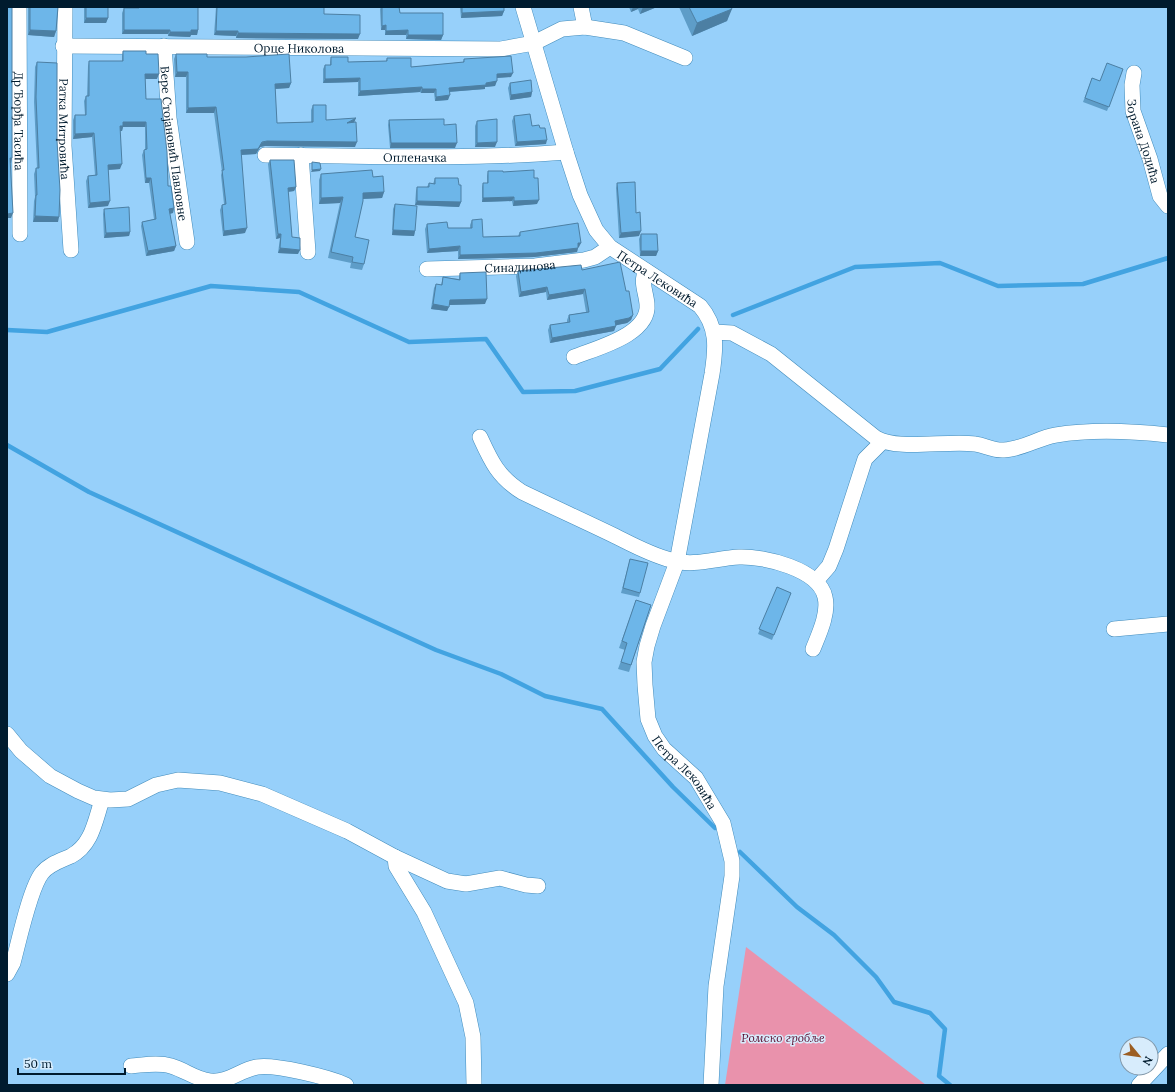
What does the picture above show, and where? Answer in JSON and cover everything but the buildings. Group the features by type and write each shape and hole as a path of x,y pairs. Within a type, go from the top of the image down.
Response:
{"street":[{"name":"Др Ђорђа Тасића","path":"19,7 20,234"},
{"name":"Ратка Митровића","path":"65,7 63,46 64,146 71,250"},
{"name":"Петра Лековића","path":"523,7 566,152 590,218 610,247 700,306 706,314 714,332 716,348 712,374 677,562 653,626 644,662 644,685 648,719 655,736 664,749 696,778 714,805 723,823 732,861 732,876 716,986 711,1085"},
{"path":"581,7 585,27"},
{"name":"Орце Николова","path":"63,46 501,48 534,43 562,29 585,27 624,33 685,58"},
{"name":"Вере Стојановић Павловне","path":"164,46 169,118 187,242"},
{"name":"Зорана Додића","path":"1134,73 1132,85 1133,111 1147,147 1160,196 1168,206"},
{"name":"Опленачка","path":"265,154 438,157 531,155 566,152"},
{"path":"301,155 308,252"},
{"name":"Синадинова","path":"426,269 535,266 584,260 595,257 610,247"},
{"path":"574,357 625,337 640,325 645,317 647,307 642,281 646,271"},
{"path":"714,332 732,333 771,354 882,442 897,445 976,444 1001,450 1012,450 1055,435 1117,431 1168,435"},
{"path":"480,437 492,463 509,484 522,492 654,554 677,562 701,563 733,558 754,558 783,564 810,576 816,581 824,592 825,604 819,634 813,649"},
{"path":"816,581 829,566 836,549 865,459 882,442"},
{"path":"1114,629 1168,624"},
{"path":"7,734 21,751 50,776 78,791 102,800 128,798 156,785 178,780 220,783 262,794 346,831 425,872 456,883 475,884 500,878 526,885 538,886"},
{"path":"7,974 13,962 37,880 51,865 84,847 92,833 102,800"},
{"path":"395,857 396,866 430,923 466,1003 473,1037 474,1085"},
{"path":"1139,1085 1168,1054"},
{"path":"131,1066 165,1064 195,1077 218,1081 234,1077 250,1069 266,1066 326,1078 346,1085"}],"green space":[{"name":"Ромско гробље","path":"746,947 926,1085 725,1085"}],"waterway":[{"path":"733,315 855,267 940,263 998,286 1083,284 1168,258"},
{"path":"7,330 47,332 211,286 299,292 409,342 486,339 523,392 575,391 660,369 698,329"},
{"path":"7,445 89,492 436,650 501,674 545,696 602,709 673,787 715,828"},
{"path":"740,852 797,907 834,935 876,977 894,1002 930,1013 945,1029 939,1076 950,1085"}]}
